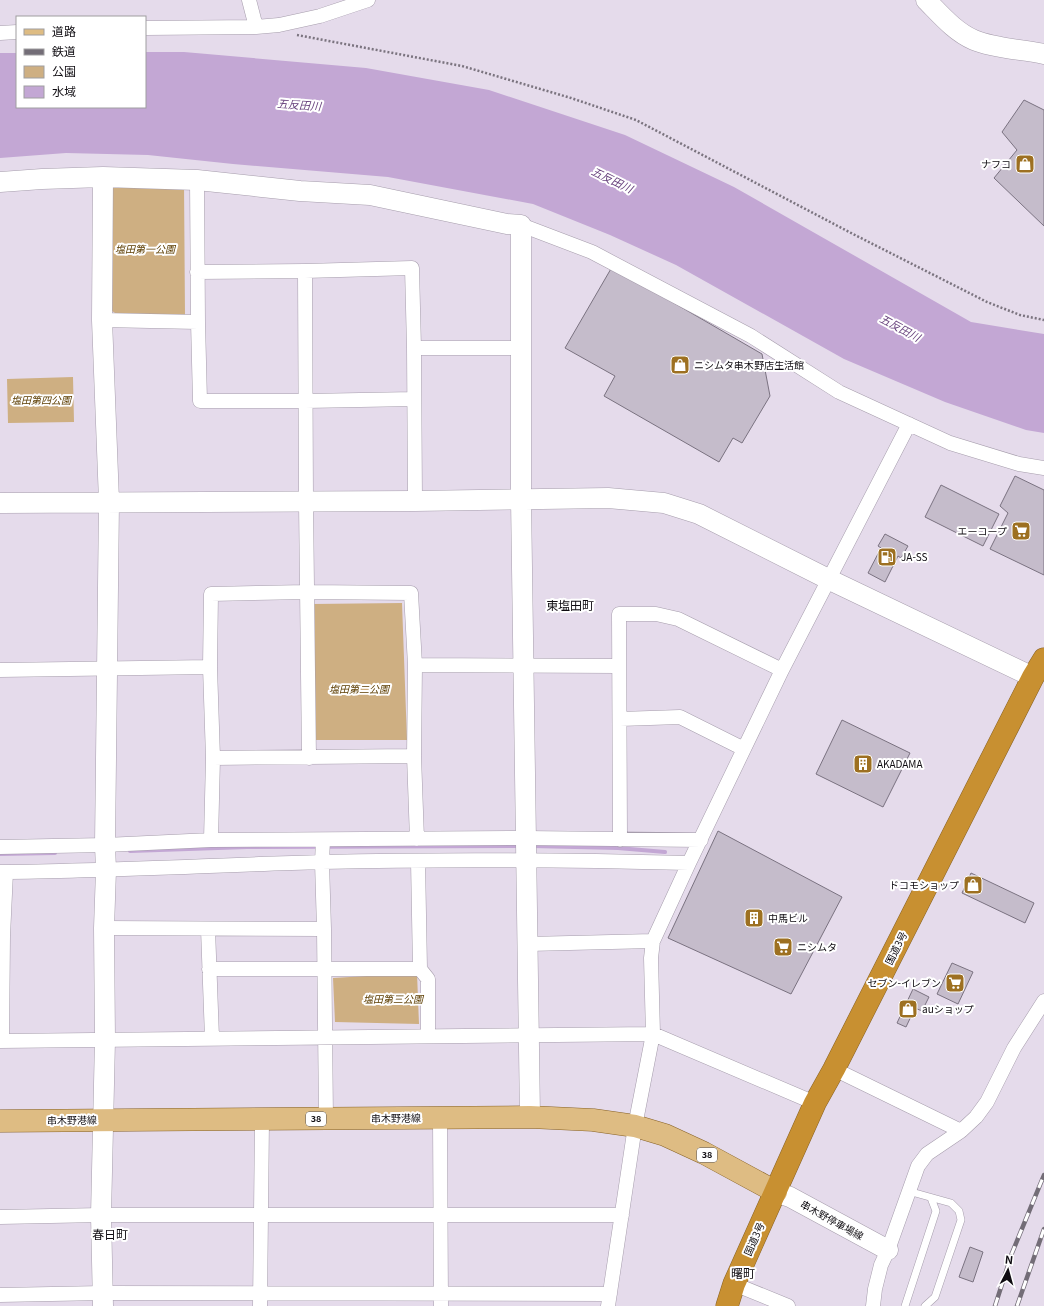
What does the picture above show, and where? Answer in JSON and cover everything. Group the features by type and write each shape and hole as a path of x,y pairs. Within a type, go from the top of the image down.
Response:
{"highway":[{"name":"国道3号","path":"726,1306 734,1284 815,1103 834,1070 1038,668"}],"main road":[{"name":"串木野港線","path":"0,1121 530,1117 593,1120 635,1126 665,1135 704,1153 776,1192"}],"street":[{"path":"249,0 256,27"},
{"path":"146,28 256,27 320,16 368,0"},
{"path":"926,0 952,26 973,40 1002,48 1044,54"},
{"path":"0,33 16,32"},
{"path":"103,177 102,320 109,501 105,845 106,870 104,928 105,1040 101,1216 103,1299"},
{"path":"0,182 103,177 197,180 370,195 507,224 521,225 592,252 751,336 840,392 950,443 1019,464 1044,468"},
{"path":"197,180 197,272 200,401 414,399"},
{"path":"521,225 521,499 530,1117"},
{"path":"197,272 412,268 415,501"},
{"path":"305,271 309,758"},
{"path":"102,320 198,322"},
{"path":"414,348 521,348"},
{"path":"0,1294 103,1299 609,1300 635,1126 653,1034 651,958 653,941 782,670 830,580 909,424"},
{"path":"0,502 306,502 608,498 664,503 699,514 830,580 1038,668"},
{"path":"211,840 213,758 210,667 210,594 307,592 411,593 415,665 414,756 417,839"},
{"path":"620,840 619,614 656,614 678,619 782,670"},
{"path":"415,665 619,666"},
{"path":"0,670 210,667"},
{"path":"620,719 680,717 744,749"},
{"path":"213,758 414,756"},
{"path":"0,847 105,845 211,840 526,838 701,840"},
{"path":"323,840 322,862 326,1119"},
{"path":"689,863 527,860 322,862 106,870 3,872 1,936 1,1040 653,1034 815,1103"},
{"path":"418,861 420,969 428,980 428,1036"},
{"path":"104,928 324,929"},
{"path":"208,929 212,1038"},
{"path":"528,944 653,941"},
{"path":"209,968 420,969"},
{"path":"873,1306 875,1289 881,1265 888,1250 918,1166 927,1154 962,1131 976,1117 987,1102 1014,1048 1044,1001"},
{"path":"834,1070 962,1131"},
{"path":"440,1118 441,1300"},
{"path":"260,1300 262,1120"},
{"name":"串木野停車場線","path":"776,1192 790,1197 888,1250"},
{"path":"0,1217 622,1215"},
{"path":"734,1284 788,1306"}],"lane":[{"path":"908,1191 951,1203 959,1211 961,1220 935,1297 924,1306"},
{"path":"906,1306 936,1210 931,1198"}],"path":[{"path":"294,34 462,66 571,98 636,120 853,234 988,302 1020,315 1044,320"}],"green space":[{"name":"塩田第一公園","path":"107,181 184,183 185,316 118,315 106,307"},
{"name":"塩田第四公園","path":"73,377 74,422 8,423 7,379"},
{"name":"塩田第二公園","path":"402,603 407,740 313,740 312,604"},
{"name":"塩田第三公園","path":"417,973 419,1024 335,1022 333,978"}],"water":[{"name":"五反田川","path":"146,52 184,52 366,68 489,90 625,135 734,187 971,322 1044,334 1044,433 1026,430 945,402 844,359 676,265 610,235 533,204 388,177 233,164 148,155 66,153 0,158 0,53 16,53 16,108 146,108"}],"building":[{"name":"ナフコ","path":"1024,100 1044,110 1044,226 994,178 1017,150 1002,132"},
{"name":"ニシムタ串木野店生活館","path":"612,267 762,354 770,396 742,443 733,438 719,462 604,396 615,376 565,348"},
{"name":"エーコープ","path":"1015,476 1044,490 1044,575 990,549 1008,513 1000,506"},
{"path":"941,485 999,514 983,546 925,517"},
{"name":"JA-SS","path":"885,534 908,546 901,558 898,556 885,582 868,573 881,548 878,546"},
{"name":"AKADAMA","path":"842,720 910,753 883,807 816,774"},
{"name":"中馬ビル","path":"718,831 842,897 791,994 668,938"},
{"path":"971,873 1034,903 1025,923 962,893"},
{"name":"セブン-イレブン","path":"952,963 973,972 958,1004 937,994"},
{"name":"auショップ","path":"913,989 929,997 922,1011 915,1008 906,1027 897,1023"},
{"path":"970,1247 983,1252 973,1282 959,1277"}],"waterway":[{"path":"130,851 247,847 521,846"},
{"path":"532,846 618,848 665,852"},
{"path":"0,854 55,853"}],"railway":[{"path":"995,1306 1012,1253 1044,1175"},
{"path":"1017,1306 1044,1229"}],"place":[{"name":"ナフコ","path":"1025,164"},
{"name":"ニシムタ串木野店生活館","path":"680,365"},
{"name":"エーコープ","path":"1021,531"},
{"name":"JA-SS","path":"887,557"},
{"name":"AKADAMA","path":"863,764"},
{"name":"ドコモショップ","path":"973,885"},
{"name":"中馬ビル","path":"754,918"},
{"name":"ニシムタ","path":"783,947"},
{"name":"セブン-イレブン","path":"955,983"},
{"name":"auショップ","path":"908,1009"}],"district":[{"name":"東塩田町","path":"570,606"},
{"name":"春日町","path":"110,1235"},
{"name":"曙町","path":"743,1274"}]}
